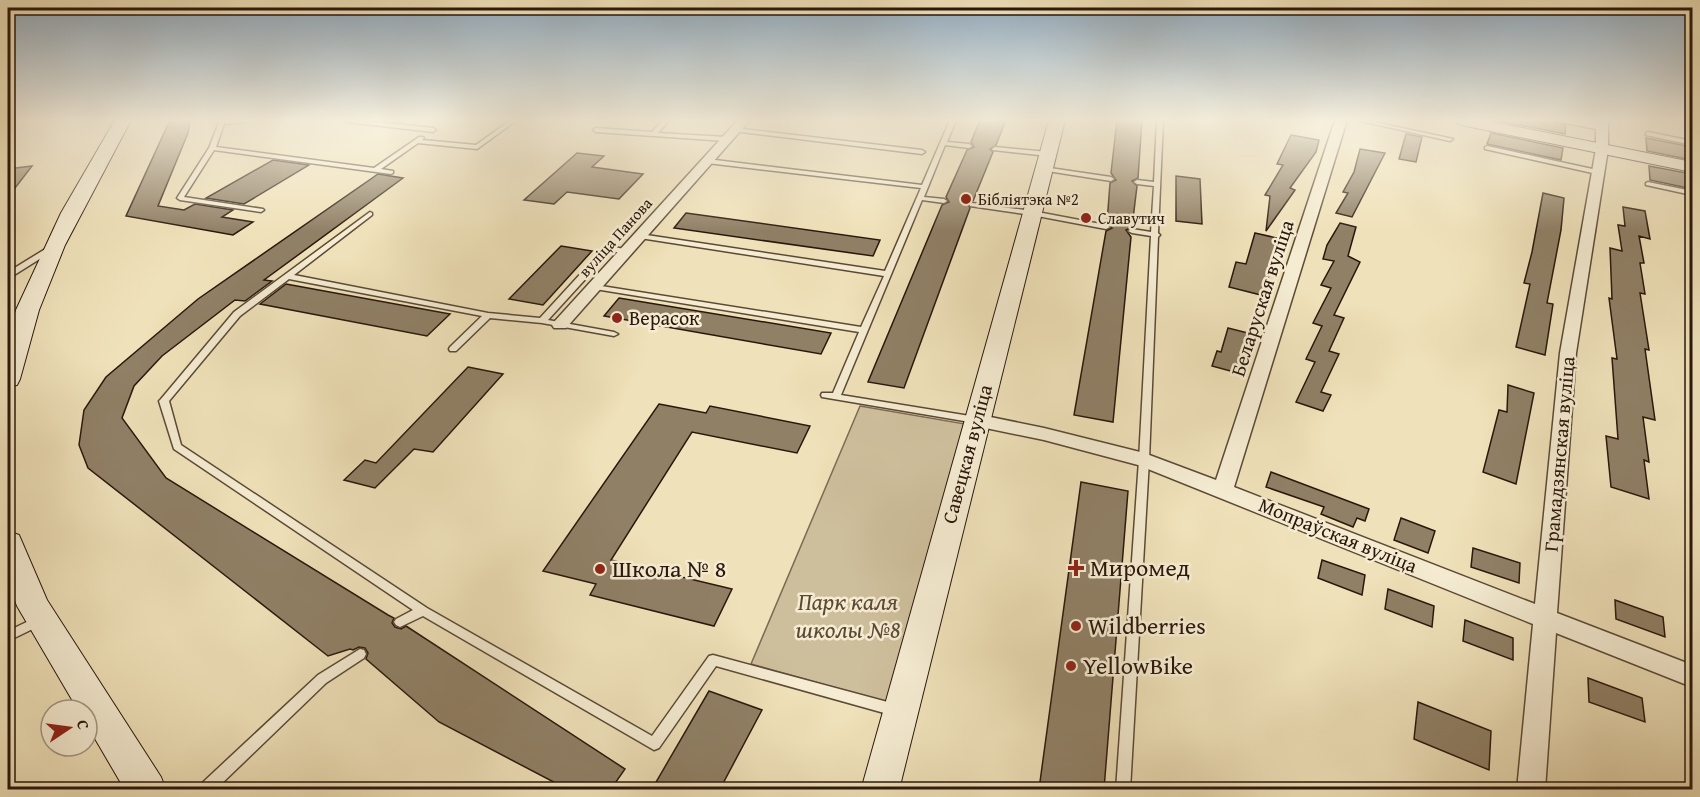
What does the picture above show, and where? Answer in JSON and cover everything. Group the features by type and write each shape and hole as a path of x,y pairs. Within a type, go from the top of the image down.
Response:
{"street":[{"path":"8,379 10,357 50,250 102,157"},
{"name":"вуліца Панова","path":"560,325 710,157"},
{"name":"Савецкая вуліца","path":"880,789 1047,157"},
{"name":"Беларуская вуліца","path":"1223,489 1329,157"},
{"name":"Грамадзянская вуліца","path":"1531,789 1568,352 1600,157"},
{"path":"1646,157 1692,167"},
{"name":"Мопраўская вуліца","path":"976,420 1044,434 1144,460 1223,489 1692,676"},
{"path":"8,543 33,606 147,789"}],"lane":[{"path":"206,157 180,198 261,210"},
{"path":"281,157 392,172"},
{"path":"376,170 394,157"},
{"path":"836,397 937,157"},
{"path":"1027,157 1111,179"},
{"path":"1123,789 1144,460 1159,157"},
{"path":"1529,157 1597,172"},
{"path":"707,161 925,187"},
{"path":"1137,182 1158,185"},
{"path":"1648,184 1692,193"},
{"path":"920,198 944,201"},
{"path":"972,205 1032,213 1106,227"},
{"path":"370,214 237,314 164,401 177,447 423,611 654,744 713,660 901,712"},
{"path":"1132,231 1156,235"},
{"path":"640,236 888,274"},
{"path":"542,321 609,249 626,252"},
{"path":"8,275 50,250"},
{"path":"288,276 488,315 542,321 614,334"},
{"path":"595,287 864,330"},
{"path":"453,349 488,315"},
{"path":"825,395 976,420"},
{"path":"400,622 423,611"},
{"path":"8,636 41,620"},
{"path":"206,789 322,679 360,654"}],"green space":[{"name":"Парк каля школы №8","path":"860,406 971,425 897,705 751,664"}],"building":[{"path":"153,157 178,157 158,206 184,210 195,204 233,210 222,217 253,222 233,235 126,216"},
{"path":"572,157 603,157 592,167 643,174 619,199 567,192 554,204 524,200"},
{"path":"964,157 991,157 973,201 968,204 970,208 904,388 868,382 942,205 949,202 946,197"},
{"path":"1113,157 1139,157 1138,178 1132,181 1137,186 1132,227 1126,230 1131,237 1113,422 1074,415 1106,231 1112,228 1107,223 1110,183 1116,180 1111,173"},
{"path":"1280,157 1312,157 1290,188 1295,190 1266,231 1270,196 1265,195 1283,165 1277,164"},
{"path":"1358,157 1383,157 1352,217 1336,213 1348,193 1343,192 1354,172"},
{"path":"1400,157 1417,157 1416,162 1399,159"},
{"path":"273,160 309,165 244,204 206,198"},
{"path":"32,166 8,197 8,169"},
{"path":"1649,166 1692,174 1692,189 1650,180"},
{"path":"378,174 403,178 264,280 272,281 245,301 235,300 162,356 134,386 122,418 166,478 394,618 392,623 395,627 401,629 406,626 625,769 611,789 567,789 439,722 366,659 368,653 365,648 359,647 328,656 88,468 79,445 84,410 106,377 198,299"},
{"path":"1176,176 1200,179 1202,224 1176,221"},
{"path":"1543,193 1564,198 1561,230 1547,303 1553,304 1545,355 1516,347 1530,284 1524,283"},
{"path":"1623,207 1645,211 1650,239 1639,236 1644,263 1640,263 1645,294 1640,293 1649,350 1645,349 1655,420 1643,417 1649,462 1644,460 1649,499 1611,487 1606,436 1618,439 1612,358 1617,359 1609,298 1612,299 1610,248 1622,251 1618,225 1625,226"},
{"path":"686,213 880,240 873,256 674,228"},
{"path":"1340,223 1356,227 1348,256 1360,262 1334,315 1344,318 1329,351 1339,354 1321,392 1331,395 1323,411 1296,402 1315,362 1306,359 1322,326 1313,323 1331,288 1321,285 1334,261 1323,259 1327,245"},
{"path":"1255,233 1277,238 1268,279 1261,295 1229,287 1236,262 1246,264"},
{"path":"561,246 592,251 543,305 509,299"},
{"path":"286,284 450,314 427,336 260,304"},
{"path":"619,298 831,333 821,354 604,316"},
{"path":"1228,328 1252,334 1249,349 1244,348 1238,373 1212,366 1217,351 1221,352"},
{"path":"468,367 503,374 433,452 414,449 375,488 344,480 365,460 376,463"},
{"path":"1508,385 1534,393 1516,484 1483,472 1499,410 1507,412"},
{"path":"659,404 706,413 710,406 810,426 797,453 692,432 611,560 732,589 714,626 590,595 596,584 543,571"},
{"path":"1271,472 1369,509 1365,521 1357,518 1353,527 1321,514 1324,507 1266,487"},
{"path":"1081,482 1128,491 1104,789 1039,789"},
{"path":"1401,518 1435,531 1428,553 1394,540"},
{"path":"1473,548 1520,563 1519,583 1471,567"},
{"path":"1322,560 1365,575 1362,595 1318,578"},
{"path":"1388,589 1434,606 1432,627 1385,609"},
{"path":"1615,600 1663,617 1665,637 1616,619"},
{"path":"1465,620 1513,638 1513,660 1463,641"},
{"path":"1588,678 1642,698 1645,722 1589,702"},
{"path":"709,691 762,710 720,789 652,789"},
{"path":"1418,702 1491,731 1489,770 1414,739"}],"place":[{"name":"Бібліятэка №2","path":"966,199"},
{"name":"Славутич","path":"1086,218"},
{"name":"Верасок","path":"617,318"},
{"name":"Миромед","path":"1076,568"},
{"name":"Школа № 8","path":"600,569"},
{"name":"Wildberries","path":"1076,626"},
{"name":"YellowBike","path":"1071,666"}]}
